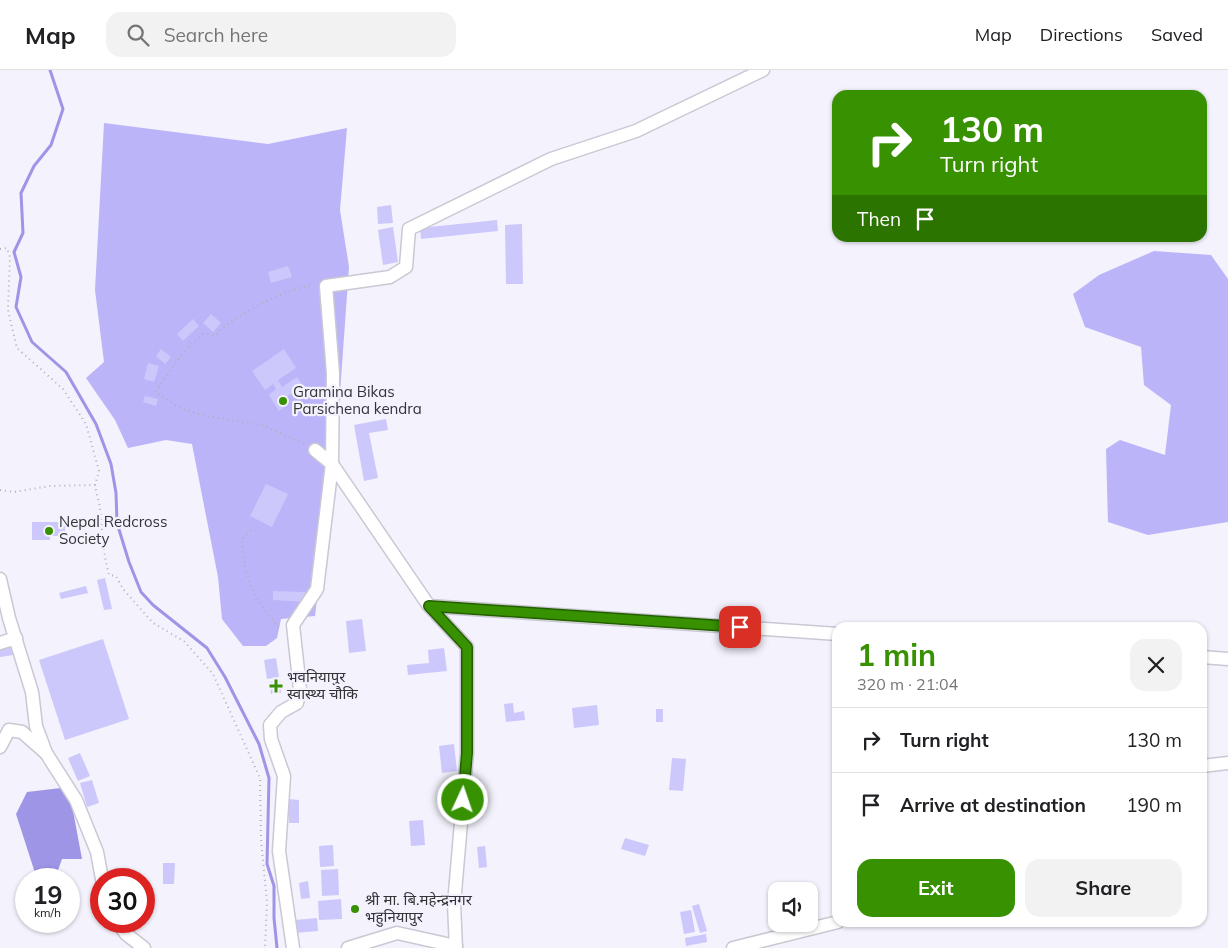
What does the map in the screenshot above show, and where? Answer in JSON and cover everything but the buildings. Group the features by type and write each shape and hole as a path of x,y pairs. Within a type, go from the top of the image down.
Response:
{"street":[{"path":"293,948 279,851 284,776 271,739 270,725 281,712 297,702 300,689 293,625 317,589 332,464 333,373 326,286 390,277 406,267 409,229 550,159 636,131 763,70"},
{"path":"315,450 332,464 429,606 467,647 467,753 454,904 456,947 397,933 348,948"},
{"path":"0,579 32,692 36,726 46,753 76,800 97,852 100,868"},
{"path":"429,606 832,634"},
{"path":"0,643 16,638"},
{"path":"1207,657 1228,659"},
{"path":"0,747 9,730 22,732 46,753"},
{"path":"1207,765 1228,763"},
{"path":"733,948 832,923"},
{"path":"125,933 144,948"}],"path":[{"path":"0,249 7,248 10,256 8,310 17,348 63,389 86,424 99,471 95,485 100,508 99,520 105,560 109,575 116,576 123,589 153,623 184,641 213,674 260,778 261,840 267,902 265,948"},
{"path":"315,450 262,425 202,415 182,409 155,392 173,364 190,344 205,333 214,336 237,318 270,300 295,290 304,287 326,286"},
{"path":"0,490 14,492 50,486 95,485"},
{"path":"251,530 242,539 246,578 271,619 294,642"}],"shaded area":[{"path":"104,123 268,144 347,128 340,210 349,267 337,435 315,616 281,619 277,638 266,646 243,646 222,619 218,577 192,444 166,440 128,448 115,420 86,378 104,362 95,290"},
{"path":"1154,251 1211,255 1228,279 1228,522 1148,535 1108,522 1106,449 1120,440 1165,455 1171,405 1144,385 1141,347 1085,327 1073,294 1099,275"},
{"path":"61,788 71,800 82,859 62,859 59,868 33,868 16,814 27,792"}],"waterway":[{"path":"50,70 63,109 51,145 34,166 21,193 23,233 14,252 21,277 16,307 32,342 66,372 96,424 111,464 116,493 117,523 141,592 153,605 207,648 225,677 259,744 269,778 267,864 274,886 274,918 277,948"}],"place":[{"name":"Gramina Bikas Parsichena kendra","path":"283,401"},
{"name":"Nepal Redcross Society","path":"49,531"},
{"name":"भवनियापुर स्वास्थ्य चाैकि","path":"276,686"},
{"name":"श्री मा. बि.महेन्द्रनगर भहुनियापुर","path":"355,909"}],"route":[{"path":"463,800 467,753 467,647 429,606 740,627"}]}
